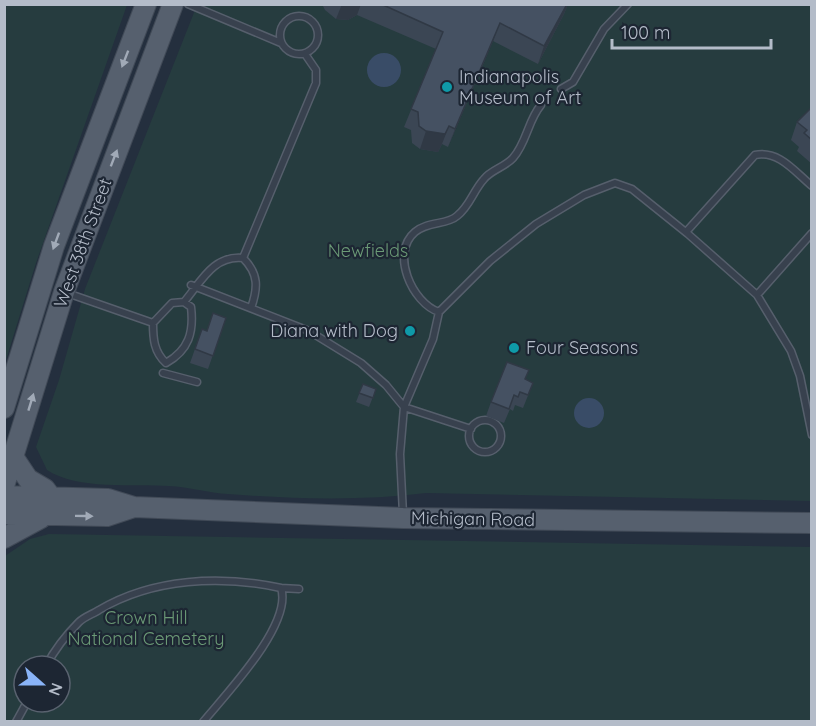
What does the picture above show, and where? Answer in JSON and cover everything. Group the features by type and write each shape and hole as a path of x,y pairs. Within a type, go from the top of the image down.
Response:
{"main road":[{"name":"West 38th Street","path":"4,408 54,246 146,4"},
{"name":"West 38th Street","path":"4,486 64,292 173,4"},
{"path":"4,538 48,506 14,458"},
{"name":"Michigan Road","path":"4,496 48,506"},
{"name":"Michigan Road","path":"4,514 108,499 134,507 403,518 812,523"}],"lane":[{"path":"188,4 281,43 290,53 305,54 315,47 318,39 317,26 310,19 297,16 285,21 281,29 281,43"},
{"path":"561,89 573,82 604,29 628,4"},
{"path":"243,258 316,82 316,70 305,54"},
{"path":"439,312 420,300 411,286 405,264 406,246 413,234 423,227 454,219 465,210 484,178 512,160 522,147 541,105"},
{"path":"686,232 755,155 777,157 812,186"},
{"path":"403,518 400,454 404,407 433,339 439,312 490,261 536,224 584,195 615,183 632,189 686,232 758,295 791,351 800,376 812,435"},
{"path":"758,295 812,233"},
{"path":"184,302 193,287 215,263 226,259 243,258"},
{"path":"243,258 256,275 257,285 251,308"},
{"path":"193,287 309,331 356,359 386,385 404,407 471,429"},
{"path":"64,292 153,323"},
{"path":"184,302 191,307 190,339 178,356 166,363 158,356 153,340 153,323 172,303 184,302"},
{"path":"163,373 197,382"},
{"path":"484,420 494,423 500,432 500,442 490,451 479,451 470,439 471,429 484,420"},
{"path":"55,654 80,621 115,601 154,587 199,581 252,582 299,589"},
{"path":"203,722 258,654 278,619 285,599 281,588"}],"green space":[{"path":"5,4 127,5 36,263 5,363"},
{"name":"Newfields","path":"197,5 811,5 811,501 426,493 352,498 278,497 169,486 90,483 74,481 47,470 36,447 59,380 85,289"},
{"name":"Crown Hill National Cemetery","path":"49,534 811,547 811,721 5,722 5,556 30,539"}],"water":[{"path":"384,53 396,58 401,70 396,82 384,87 372,82 367,70 372,58"},
{"path":"589,398 600,402 604,413 600,424 589,428 578,424 574,413 578,402"}],"building":[{"name":"Indianapolis Museum of Art","path":"381,4 567,4 544,46 500,23 455,129 449,126 445,134 426,131 419,126 418,112 411,109 443,32"},
{"path":"812,107 812,140 804,133 807,130 797,122"},
{"path":"213,313 226,318 213,356 195,349 202,329 207,331"},
{"path":"507,362 529,370 525,379 533,383 528,395 520,392 518,397 514,395 509,409 491,402"},
{"path":"363,384 376,389 373,398 359,393"}],"place":[{"name":"Indianapolis Museum of Art","path":"447,87"},
{"name":"Diana with Dog","path":"410,331"},
{"name":"Four Seasons","path":"514,348"}]}
